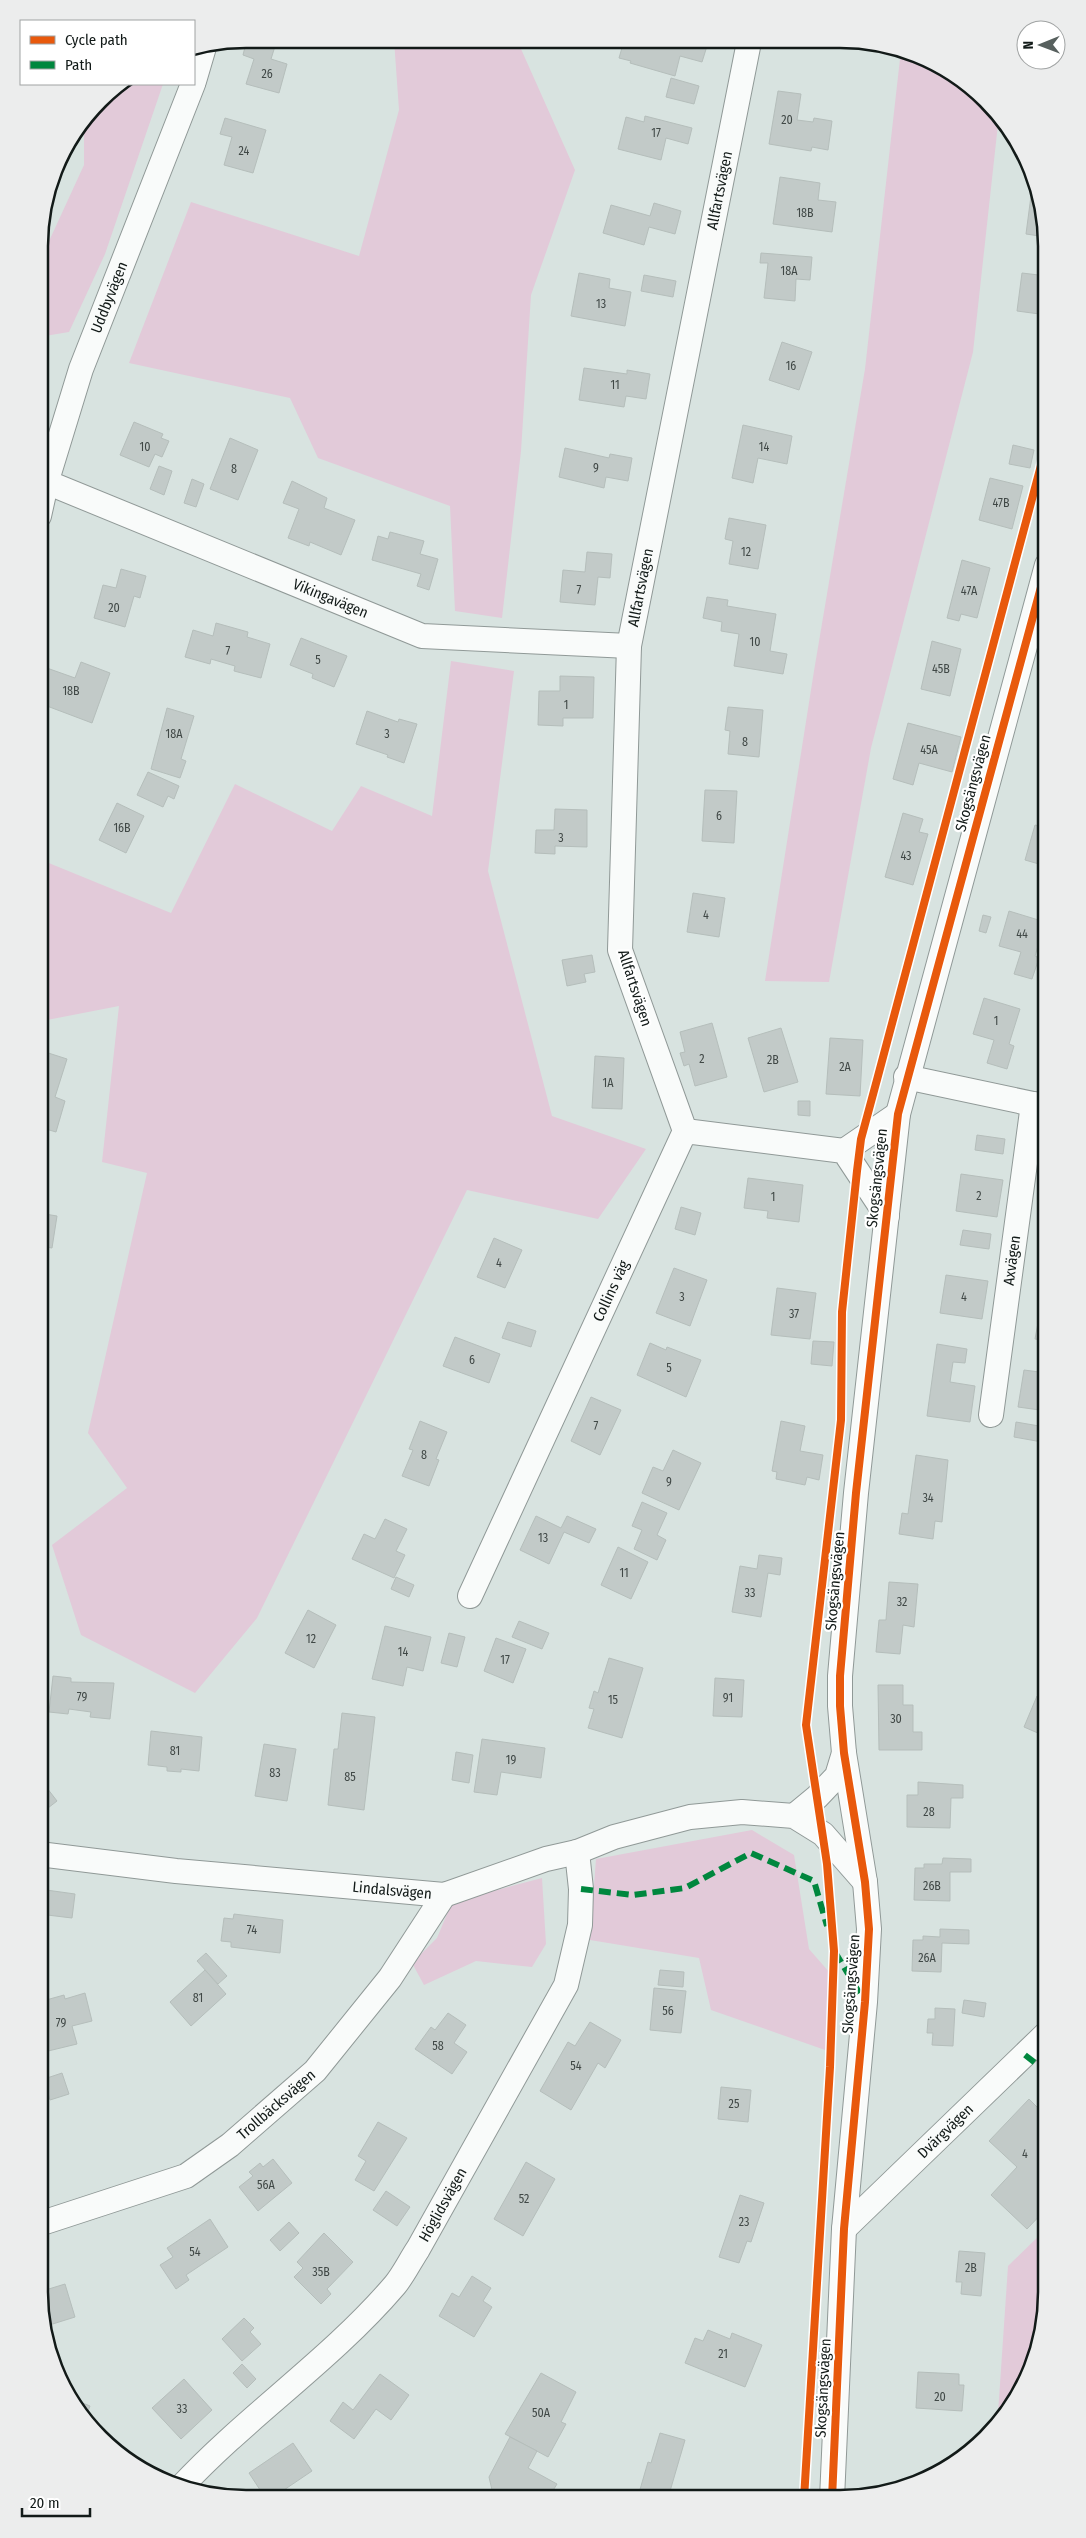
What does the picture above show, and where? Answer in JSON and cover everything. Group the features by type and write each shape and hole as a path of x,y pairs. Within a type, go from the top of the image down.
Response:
{"street":[{"name":"Allfartsvägen","path":"685,1130 620,950 629,646 748,48"},
{"name":"Uddbyvägen","path":"195,76 202,52"},
{"name":"Uddbyvägen","path":"48,465 81,369 192,85"},
{"name":"Vikingavägen","path":"48,482 422,636 629,646"},
{"name":"Skogsängsvägen","path":"832,2490 844,2229 865,2002 869,1929 865,1882 844,1753 840,1706 841,1666 856,1493 898,1114 906,1077 1038,598"},
{"name":"Axvägen","path":"906,1077 1038,1106"},
{"path":"685,1130 844,1151 898,1114"},
{"name":"Axvägen","path":"991,1415 1038,1119"},
{"name":"Collins väg","path":"470,1596 685,1130"},
{"path":"844,1151 887,1216"},
{"path":"794,1816 837,1776 844,1753"},
{"name":"Lindalsvägen","path":"48,1855 176,1870 444,1894 546,1859 577,1852 614,1836 690,1817 742,1812 794,1816 823,1834 865,1882"},
{"name":"Höglidsvägen","path":"186,2481 207,2458 261,2413 396,2284 418,2249 566,1985 580,1925 581,1889 577,1852"},
{"name":"Trollbäcksvägen","path":"48,2221 186,2176 230,2145 314,2071 390,1978 444,1894"},
{"name":"Dvärgvägen","path":"844,2229 1038,2042"}],"shaded area":[{"path":"395,48 521,48 575,170 531,295 521,451 502,618 455,611 450,506 318,458 290,398 129,363 191,202 359,256 399,110"},
{"path":"900,57 928,68 961,88 998,125 973,352 871,748 829,982 765,981 814,671 865,369"},
{"path":"130,85 163,85 105,254 69,332 48,336 48,243 84,165 84,131 97,115"},
{"path":"451,661 514,671 488,871 552,1116 646,1149 598,1219 467,1190 257,1618 195,1693 81,1635 52,1545 127,1488 88,1433 147,1173 102,1162 119,1006 48,1020 48,863 171,913 235,784 332,831 361,786 432,816"},
{"path":"752,1830 794,1855 809,1949 837,1981 828,2051 711,2010 699,1958 590,1940 596,1859"},
{"path":"542,1878 546,1944 532,1967 476,1961 424,1985 412,1963 437,1938 452,1902"},
{"path":"1038,2237 1038,2305 1035,2331 1028,2356 1018,2380 998,2413 1008,2266"}],"building":[{"path":"245,48 274,48 271,59 287,64 279,93 246,84 254,59 243,55"},
{"path":"622,48 706,48 702,62 680,56 675,76 619,58"},
{"path":"671,78 699,86 694,104 666,97"},
{"path":"778,91 801,94 797,120 813,122 814,118 832,121 828,150 812,147 811,151 769,144"},
{"path":"645,116 692,128 688,144 666,138 661,160 618,149 626,117 644,122"},
{"path":"225,118 266,130 253,173 224,165 232,137 220,134"},
{"path":"780,177 820,183 818,200 836,202 832,232 773,224"},
{"path":"1031,196 1032,196 1038,236 1026,234"},
{"path":"654,203 681,211 675,234 649,227 644,245 603,233 611,205 650,216"},
{"path":"761,253 812,257 810,280 796,279 795,301 764,298 768,263 760,263"},
{"path":"579,273 610,279 609,288 631,292 625,326 571,316"},
{"path":"1022,273 1038,275 1038,314 1017,311"},
{"path":"644,275 676,281 673,297 641,291"},
{"path":"782,342 812,352 799,390 769,380"},
{"path":"584,368 627,374 627,370 650,374 646,399 626,396 624,407 579,400"},
{"path":"134,422 163,434 161,438 169,441 162,457 155,454 149,467 120,455"},
{"path":"743,425 792,436 787,464 758,458 753,483 732,478"},
{"path":"230,438 258,450 238,500 210,489"},
{"path":"1013,445 1034,450 1030,468 1009,464"},
{"path":"565,448 609,458 610,454 632,458 628,481 606,477 604,488 559,477"},
{"path":"159,466 172,471 164,495 150,489"},
{"path":"990,478 1023,486 1012,529 979,520"},
{"path":"192,479 204,484 196,507 184,503"},
{"path":"292,481 327,498 324,508 355,520 341,555 310,542 309,546 288,538 299,509 283,503"},
{"path":"729,518 766,525 758,569 729,564 733,541 725,539"},
{"path":"390,532 424,541 420,554 438,559 429,590 417,586 421,574 372,560 378,536 388,539"},
{"path":"587,552 612,554 610,578 598,577 595,605 560,602 563,570 585,572"},
{"path":"962,560 990,568 977,618 961,614 959,621 947,618"},
{"path":"121,569 146,576 140,598 134,596 125,627 94,618 103,585 116,588"},
{"path":"707,597 728,600 727,606 776,614 770,651 787,654 783,674 734,666 739,634 721,631 722,622 703,618"},
{"path":"216,623 248,632 247,637 270,644 261,678 234,671 235,666 211,659 210,664 185,657 193,630 213,636"},
{"path":"301,638 347,656 334,687 312,678 313,674 290,665"},
{"path":"932,641 961,649 950,696 921,689"},
{"path":"81,662 110,673 92,723 48,706 48,668 75,678"},
{"path":"560,676 594,677 593,718 563,718 563,726 538,725 539,691 560,691"},
{"path":"728,707 763,710 759,757 728,754 730,731 725,730"},
{"path":"167,708 194,716 181,759 186,761 180,778 151,769"},
{"path":"367,711 398,722 399,719 417,724 404,763 387,757 388,755 356,744"},
{"path":"908,723 961,737 952,772 919,763 913,785 893,779"},
{"path":"148,772 179,786 174,799 168,796 163,807 137,795"},
{"path":"705,790 737,791 734,843 702,841"},
{"path":"117,803 144,816 126,853 99,840"},
{"path":"555,809 587,810 587,847 555,846 555,854 535,853 536,830 554,830"},
{"path":"903,813 923,819 919,832 928,834 913,885 885,877"},
{"path":"1035,825 1038,826 1038,864 1025,860"},
{"path":"693,893 725,898 719,937 687,932"},
{"path":"1009,911 1038,920 1038,946 1035,956 1038,958 1038,961 1032,979 1014,974 1021,952 999,946"},
{"path":"983,915 991,917 986,933 979,931"},
{"path":"592,955 595,972 584,974 586,982 567,986 562,960"},
{"path":"984,998 1020,1009 1009,1044 1014,1046 1007,1069 987,1063 994,1040 973,1034"},
{"path":"712,1023 727,1077 695,1086 689,1064 684,1066 680,1053 685,1052 680,1032"},
{"path":"781,1028 798,1082 764,1092 748,1038"},
{"path":"830,1038 863,1040 860,1096 826,1094"},
{"path":"48,1053 67,1059 55,1097 65,1101 56,1132 48,1130"},
{"path":"595,1056 624,1058 622,1109 592,1108"},
{"path":"798,1101 810,1101 810,1116 798,1115"},
{"path":"977,1135 1005,1139 1003,1154 975,1150"},
{"path":"961,1174 1003,1180 997,1217 956,1211"},
{"path":"748,1178 803,1185 799,1222 767,1218 768,1211 744,1208"},
{"path":"681,1207 701,1213 695,1235 675,1229"},
{"path":"48,1214 57,1216 52,1248 48,1247"},
{"path":"963,1230 991,1234 989,1249 960,1245"},
{"path":"494,1238 522,1250 505,1288 477,1277"},
{"path":"674,1268 707,1280 690,1326 656,1313"},
{"path":"946,1275 988,1281 982,1319 940,1313"},
{"path":"777,1288 816,1293 810,1339 771,1335"},
{"path":"508,1322 536,1331 531,1347 502,1338"},
{"path":"1038,1323 1038,1340 1035,1339"},
{"path":"455,1337 500,1354 489,1383 443,1366"},
{"path":"813,1341 834,1342 832,1366 811,1364"},
{"path":"650,1343 666,1350 667,1347 701,1360 686,1397 637,1375"},
{"path":"937,1344 967,1349 965,1363 953,1362 950,1382 975,1386 970,1422 927,1416"},
{"path":"1024,1370 1038,1372 1038,1410 1018,1407"},
{"path":"591,1397 621,1410 600,1455 571,1441"},
{"path":"420,1421 447,1432 436,1459 439,1460 429,1486 402,1476 413,1450 409,1449"},
{"path":"781,1421 805,1426 800,1451 823,1455 819,1480 807,1477 805,1485 776,1479 777,1472 772,1471"},
{"path":"1016,1422 1038,1426 1038,1441 1014,1437"},
{"path":"673,1450 701,1463 679,1510 642,1493 653,1467 663,1471"},
{"path":"916,1455 948,1460 942,1522 935,1521 933,1539 899,1534 902,1513 908,1514"},
{"path":"642,1502 667,1513 657,1535 666,1540 657,1560 634,1549 642,1530 632,1526"},
{"path":"536,1516 561,1528 567,1516 596,1529 589,1543 564,1532 549,1564 520,1550"},
{"path":"385,1519 407,1529 396,1551 405,1555 394,1578 352,1559 364,1534 375,1539"},
{"path":"618,1547 648,1562 631,1599 601,1585"},
{"path":"759,1555 782,1558 780,1575 768,1573 761,1617 732,1612 740,1566 757,1569"},
{"path":"396,1577 414,1585 409,1597 391,1589"},
{"path":"889,1582 918,1584 914,1627 903,1625 900,1654 876,1652 879,1620 886,1620"},
{"path":"308,1610 336,1625 314,1668 285,1653"},
{"path":"519,1621 549,1633 542,1649 512,1637"},
{"path":"385,1626 431,1637 423,1671 407,1667 403,1686 372,1679"},
{"path":"449,1633 465,1637 457,1667 441,1663"},
{"path":"496,1638 526,1649 513,1683 484,1671"},
{"path":"609,1658 643,1668 622,1738 588,1728 594,1709 589,1708 594,1691 598,1693"},
{"path":"53,1676 71,1678 71,1682 114,1683 110,1719 90,1717 91,1712 69,1709 68,1714 49,1712"},
{"path":"715,1678 744,1680 742,1717 713,1716"},
{"path":"878,1685 903,1685 903,1705 913,1705 913,1732 922,1732 922,1750 879,1750"},
{"path":"1037,1696 1038,1733 1024,1727"},
{"path":"342,1713 375,1717 364,1810 328,1805 334,1749 338,1749"},
{"path":"151,1731 202,1737 199,1771 181,1769 181,1772 167,1771 167,1767 148,1765"},
{"path":"482,1739 545,1748 541,1778 501,1772 497,1795 474,1792"},
{"path":"264,1744 296,1749 287,1801 255,1796"},
{"path":"456,1752 473,1755 469,1783 452,1780"},
{"path":"918,1782 963,1785 963,1798 951,1798 950,1828 907,1827 907,1795 918,1795"},
{"path":"48,1789 57,1801 48,1808"},
{"path":"943,1858 971,1859 971,1872 950,1872 950,1901 914,1900 915,1868 924,1868 924,1864 942,1864"},
{"path":"48,1890 75,1894 72,1918 48,1915"},
{"path":"234,1914 283,1920 280,1953 231,1947 231,1942 221,1941 224,1918 233,1919"},
{"path":"940,1929 969,1930 969,1944 942,1943 941,1972 912,1971 913,1940 923,1940 923,1936 940,1937"},
{"path":"206,1953 227,1976 218,1984 197,1961"},
{"path":"205,1970 226,1994 191,2026 170,2002"},
{"path":"660,1970 684,1972 683,1987 658,1985"},
{"path":"654,1988 686,1991 681,2033 650,2030"},
{"path":"85,1993 92,2021 72,2026 77,2044 48,2051 48,1999 64,1995 65,1999"},
{"path":"964,2000 986,2003 984,2017 962,2013"},
{"path":"935,2008 955,2009 953,2046 932,2045 933,2033 927,2033 928,2019 935,2019"},
{"path":"448,2013 466,2025 454,2043 467,2052 452,2074 415,2049 431,2027 435,2030"},
{"path":"590,2022 621,2040 605,2068 598,2063 571,2110 540,2091 568,2042 575,2046"},
{"path":"62,2073 69,2094 50,2100 48,2078"},
{"path":"721,2087 751,2090 748,2122 718,2119"},
{"path":"1029,2099 1038,2108 1038,2217 1027,2229 991,2195 1017,2167 989,2141"},
{"path":"378,2122 407,2138 374,2191 355,2180 366,2161 358,2156"},
{"path":"273,2159 292,2183 258,2211 239,2187 253,2176 249,2172 260,2163 263,2167"},
{"path":"526,2162 555,2179 523,2236 494,2219"},
{"path":"386,2191 410,2207 397,2226 373,2210"},
{"path":"740,2195 764,2203 751,2242 747,2241 739,2263 719,2257"},
{"path":"210,2219 228,2247 186,2275 189,2280 176,2289 160,2265 173,2257 167,2248"},
{"path":"289,2222 299,2233 280,2251 270,2240"},
{"path":"324,2233 353,2262 327,2289 331,2294 321,2304 294,2277 303,2268 297,2262"},
{"path":"959,2251 985,2253 981,2296 961,2294 962,2282 956,2282"},
{"path":"472,2276 491,2288 483,2301 492,2307 474,2337 439,2316 452,2293 459,2297"},
{"path":"65,2284 75,2317 50,2325 48,2289"},
{"path":"244,2318 254,2328 250,2332 261,2344 242,2361 222,2339"},
{"path":"708,2330 730,2339 732,2333 762,2345 745,2387 685,2363 695,2338 703,2341"},
{"path":"242,2364 256,2379 247,2388 233,2373"},
{"path":"918,2372 959,2374 959,2385 964,2385 962,2411 916,2408"},
{"path":"541,2373 576,2392 561,2422 566,2424 548,2457 505,2434"},
{"path":"380,2374 409,2395 391,2420 376,2409 354,2439 330,2421 343,2402 353,2410"},
{"path":"184,2379 212,2410 181,2439 152,2408"},
{"path":"81,2402 90,2406 88,2412"},
{"path":"660,2433 685,2440 670,2490 640,2490 648,2462 651,2463"},
{"path":"510,2437 537,2451 528,2468 557,2484 553,2490 492,2490 489,2477"},
{"path":"293,2443 312,2471 284,2490 260,2490 249,2473"}],"marked path":[{"path":"581,1889 633,1895 685,1888 751,1853 814,1881 827,1926"},
{"path":"835,1952 863,1999"},
{"path":"1025,2055 1038,2065"}],"cycle path":[{"path":"805,2490 830,2067 834,1951 827,1864 806,1725 841,1420 842,1312 857,1171 861,1139 1038,477"},
{"path":"832,2490 844,2229 865,2002 869,1929 865,1882 844,1753 840,1706 840,1676 856,1493 898,1114 1038,598"}]}
